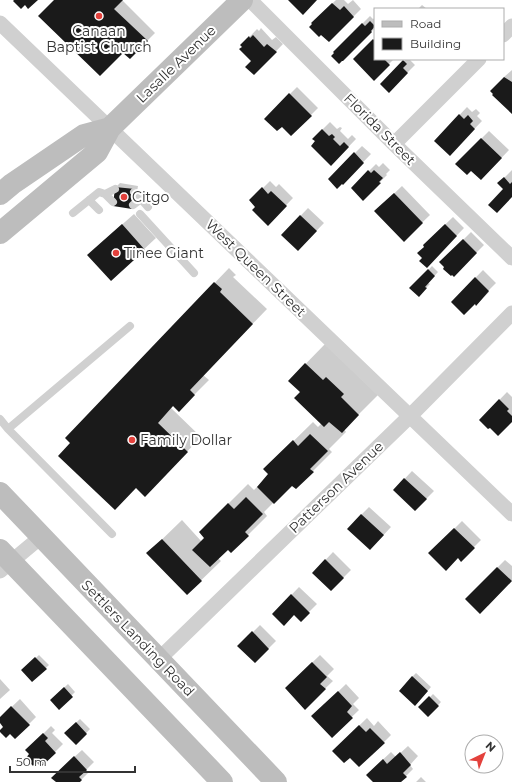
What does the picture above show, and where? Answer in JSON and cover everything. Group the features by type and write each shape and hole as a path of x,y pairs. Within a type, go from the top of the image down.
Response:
{"main road":[{"name":"Lasalle Avenue","path":"0,233 97,152 110,128 242,0"},
{"name":"Lasalle Avenue","path":"0,194 12,184 84,135 110,128"},
{"name":"Settlers Landing Road","path":"0,493 276,782"},
{"path":"4,561 222,782"}],"street":[{"name":"Florida Street","path":"250,0 394,144 512,258"},
{"name":"West Queen Street","path":"0,23 512,514"},
{"path":"504,34 512,26"},
{"path":"394,144 478,60"},
{"name":"Patterson Avenue","path":"159,659 410,416 512,313"},
{"path":"4,561 42,536"}],"lane":[{"path":"106,194 115,189"},
{"path":"74,213 99,192 106,194 113,202"},
{"path":"134,192 148,207"},
{"path":"133,204 141,199"},
{"path":"89,200 99,210"},
{"path":"140,214 194,273"},
{"path":"8,429 130,326"},
{"path":"0,419 8,429 112,534"}],"building":[{"path":"38,0 28,9 25,5 21,9 13,1"},
{"path":"54,0 123,0 114,9 148,41 130,59 123,53 100,76 38,16"},
{"path":"288,0 317,0 303,15"},
{"path":"332,3 340,10 344,6 354,17 329,42 321,35 319,37 309,27 312,24 311,23"},
{"path":"370,21 374,25 371,31 372,32 339,64 331,56 334,53 333,52 362,23 365,26"},
{"path":"253,35 264,47 267,44 277,52 254,75 245,67 251,61 239,49 242,47 240,45 249,36 250,38"},
{"path":"373,39 374,60 385,60 390,65 374,81 353,59"},
{"path":"403,60 407,64 403,68 408,73 389,93 380,84"},
{"path":"504,77 512,82 512,114 492,95 493,94 490,91"},
{"path":"289,93 312,116 291,136 282,127 277,131 264,119"},
{"path":"459,114 464,119 468,115 473,121 470,124 475,129 450,156 434,141"},
{"path":"322,129 329,136 332,134 335,137 333,139 340,146 344,142 349,147 331,166 311,146 315,141 312,139"},
{"path":"481,138 502,158 481,180 471,171 467,175 455,164"},
{"path":"354,152 364,163 343,185 342,184 337,189 328,179"},
{"path":"368,170 371,173 374,170 383,178 379,182 381,183 363,201 351,188"},
{"path":"504,177 510,184 512,182 512,197 497,213 488,205 503,189 497,183"},
{"name":"Citgo","path":"115,187 135,189 132,209 113,206"},
{"path":"262,187 268,194 271,191 287,206 268,226 252,210 255,207 249,200"},
{"path":"394,193 423,223 404,242 374,211"},
{"path":"300,215 317,231 298,251 281,235"},
{"name":"Tinee Giant","path":"122,224 145,250 111,281 87,255"},
{"path":"445,224 457,236 427,268 419,261 422,258 417,253 424,247 423,245"},
{"path":"463,239 477,253 454,277 443,269 444,267 439,262"},
{"path":"428,269 435,276 425,287 427,288 419,297 409,288"},
{"path":"475,277 489,291 476,306 475,304 464,315 451,302"},
{"path":"214,282 222,289 220,292 253,324 190,390 195,395 179,412 173,406 158,423 188,452 145,497 136,488 115,510 58,456 70,443 65,438"},
{"path":"305,363 323,380 326,377 344,394 341,397 359,415 342,433 329,422 324,427 294,398 300,392 288,381"},
{"path":"499,399 509,409 507,411 512,416 512,422 498,436 479,420"},
{"path":"310,434 328,451 310,469 314,472 296,489 292,486 274,504 257,487 268,474 263,469 293,440 298,446"},
{"path":"404,478 427,499 415,511 393,490"},
{"path":"246,497 263,514 245,532 249,536 231,553 228,550 210,567 192,550 204,538 199,532 228,503 234,509"},
{"path":"361,514 384,535 370,550 347,529"},
{"path":"454,528 475,548 461,562 458,558 446,571 428,553"},
{"path":"162,539 202,581 187,595 146,553"},
{"path":"325,559 344,578 331,591 312,573"},
{"path":"497,567 512,581 480,614 465,599"},
{"path":"291,594 310,613 301,622 294,615 284,626 272,614"},
{"path":"252,631 269,649 255,663 237,646"},
{"path":"35,657 47,669 32,682 21,670"},
{"path":"312,662 327,677 320,684 326,689 305,710 285,688"},
{"path":"412,676 428,691 415,706 399,691"},
{"path":"64,687 73,697 59,710 50,700"},
{"path":"338,691 352,706 347,712 353,718 332,738 311,716"},
{"path":"429,696 439,706 428,717 418,707"},
{"path":"11,706 30,725 15,739 10,734 6,738 0,732 3,727 0,723 0,717"},
{"path":"76,722 87,734 76,745 64,733"},
{"path":"359,725 366,732 370,728 385,743 359,767 350,758 344,763 332,751"},
{"path":"43,733 48,738 45,741 56,753 41,767 36,762 33,766 26,758 29,754 25,750"},
{"path":"400,752 411,765 403,773 407,777 401,782 373,782 366,775 383,759 387,764"},
{"path":"74,756 87,770 79,777 82,780 80,782 56,782 51,778"}],"place":[{"name":"Canaan Baptist Church","path":"99,16"},
{"name":"Citgo","path":"124,197"},
{"name":"Tinee Giant","path":"116,253"},
{"name":"Family Dollar","path":"132,440"}]}
